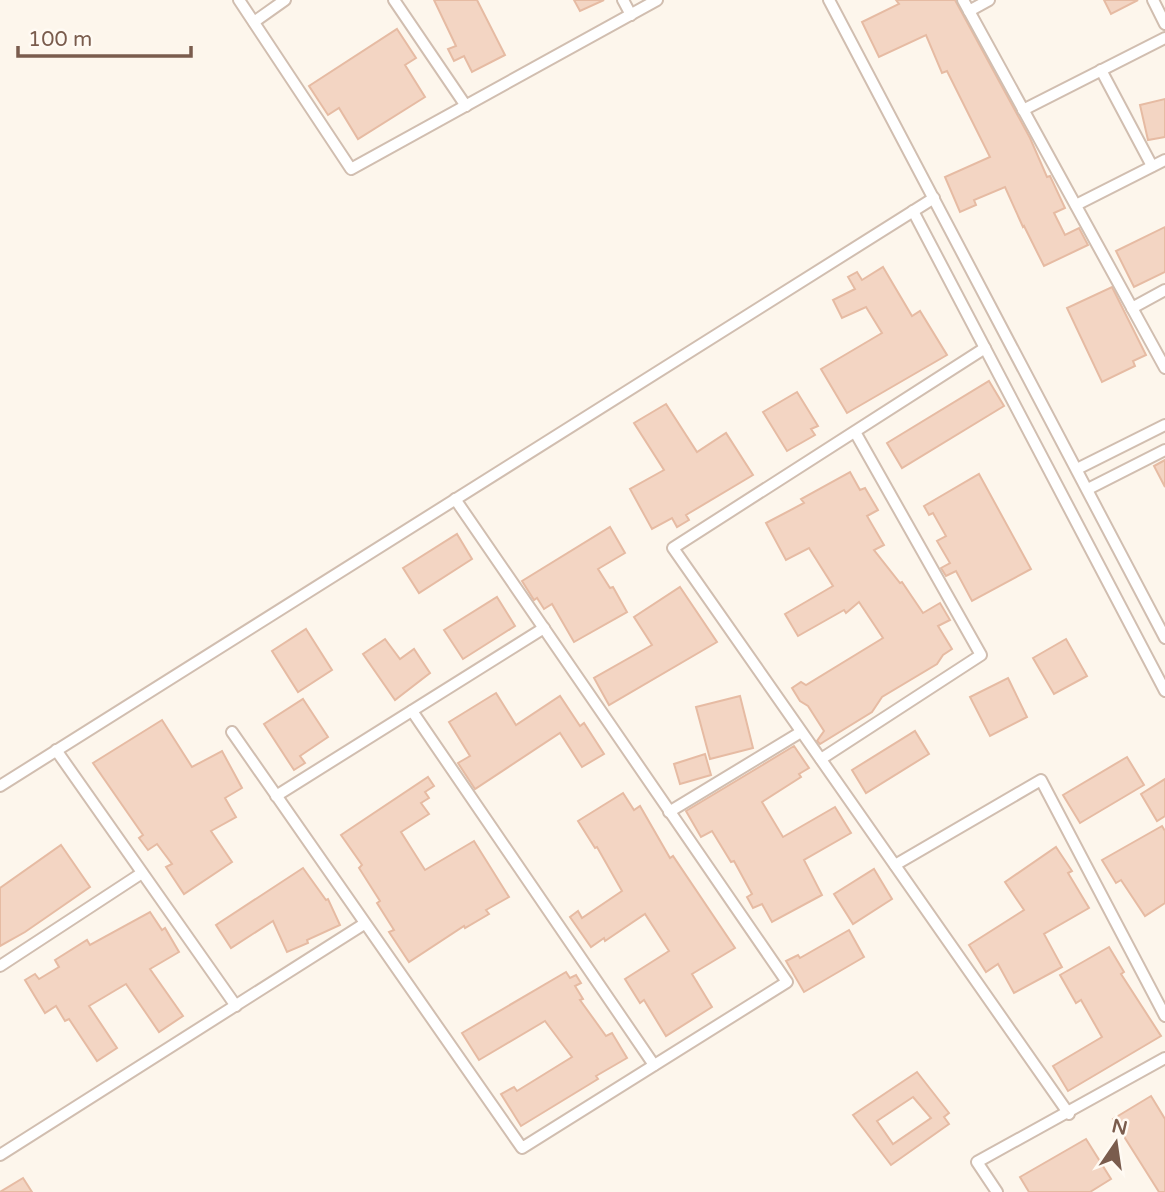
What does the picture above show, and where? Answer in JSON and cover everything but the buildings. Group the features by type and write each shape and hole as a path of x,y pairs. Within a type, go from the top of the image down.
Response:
{"street":[{"path":"239,0 351,169 657,0"},
{"path":"254,22 285,0"},
{"path":"394,0 466,106"},
{"path":"623,0 631,15"},
{"path":"829,0 1165,638"},
{"path":"963,0 1165,368"},
{"path":"969,11 989,0"},
{"path":"1153,0 1165,24"},
{"path":"1023,110 1165,38"},
{"path":"1101,71 1152,166"},
{"path":"1076,205 1165,160"},
{"path":"0,786 934,198"},
{"path":"913,211 1165,691"},
{"path":"1132,308 1165,290"},
{"path":"985,348 673,548 1069,1114"},
{"path":"1077,470 1165,425"},
{"path":"821,759 981,655 855,432"},
{"path":"1088,489 1165,450"},
{"path":"232,732 522,1148 787,982 455,499"},
{"path":"276,796 544,628"},
{"path":"412,711 654,1065"},
{"path":"669,812 801,732"},
{"path":"56,750 236,1006"},
{"path":"895,865 1041,780 1165,1016"},
{"path":"0,966 142,873"},
{"path":"0,1155 364,924"},
{"path":"997,1192 977,1162 1069,1114 1165,1058"}]}
